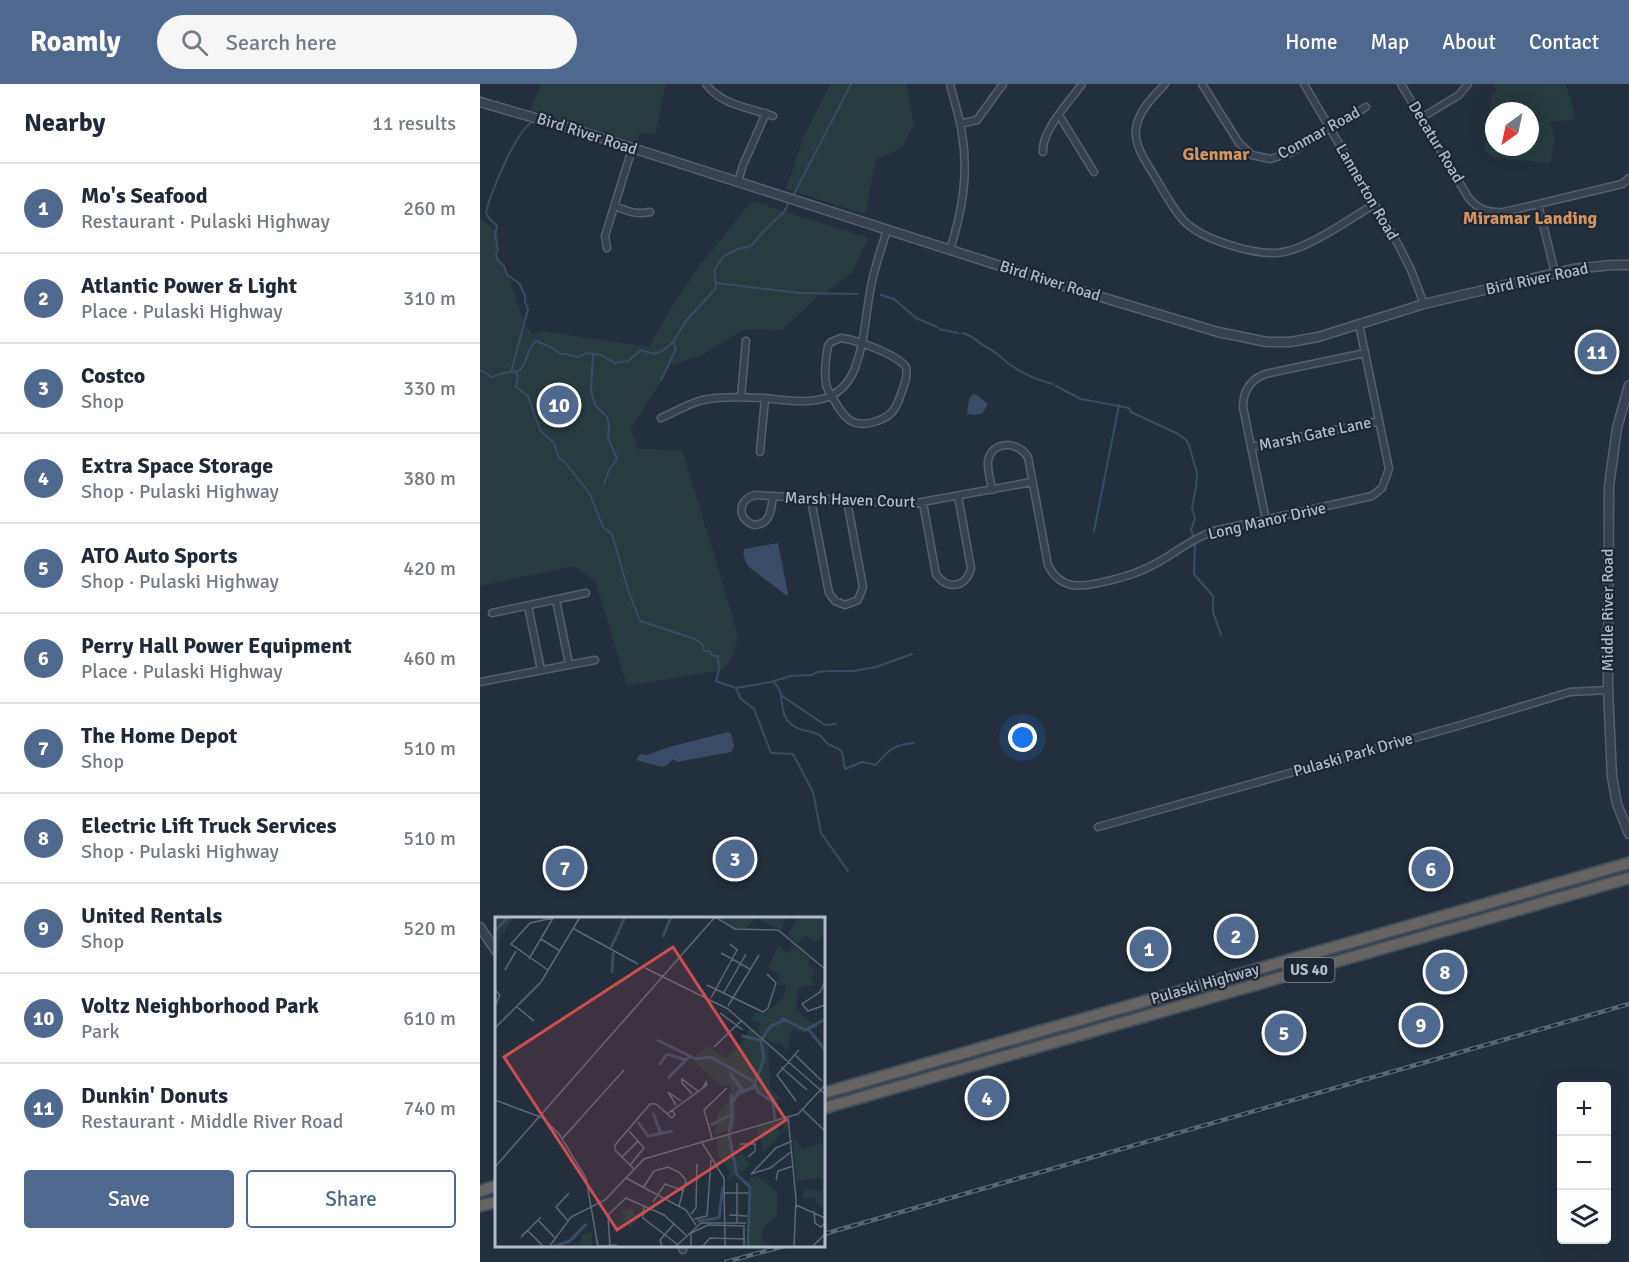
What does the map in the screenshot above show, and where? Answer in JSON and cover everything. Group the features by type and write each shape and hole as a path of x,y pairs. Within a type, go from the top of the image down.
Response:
{"highway":[{"name":"Pulaski Highway","path":"825,1092 1629,863"},
{"name":"Pulaski Highway","path":"825,1108 1629,878"},
{"path":"480,1191 495,1186"},
{"path":"480,1206 495,1202"}],"street":[{"path":"706,84 713,94 722,99 773,116"},
{"path":"950,84 960,124 965,167 961,215 950,250"},
{"path":"960,124 976,120 1003,84"},
{"path":"1043,152 1042,145 1046,135 1082,84"},
{"path":"1165,84 1140,114 1136,126 1136,137 1142,155 1179,214 1198,232 1251,250 1285,252 1308,243 1375,204"},
{"name":"Conmar Road","path":"1202,84 1246,151 1257,157 1270,159 1282,156 1366,107"},
{"name":"Lannerton Road","path":"1304,84 1411,270 1424,304"},
{"name":"Decatur Road","path":"1401,84 1473,204 1485,211 1504,212 1622,184 1629,178"},
{"path":"1421,118 1460,95 1468,84"},
{"name":"Bird River Road","path":"480,102 1061,285 1224,334 1252,340 1278,343 1318,337 1424,304 1556,273 1594,266 1629,265"},
{"path":"738,182 765,113"},
{"path":"1059,115 1094,172"},
{"path":"607,248 605,236 632,149"},
{"path":"1538,204 1556,273"},
{"path":"615,206 640,214 650,212"},
{"path":"661,418 701,400 741,397 802,403 814,402 839,390 850,378 862,344 872,281 887,230"},
{"name":"Long Manor Drive","path":"992,490 989,459 995,450 1005,444 1016,446 1025,453 1048,565 1058,579 1073,586 1134,574 1152,566 1202,535 1366,499 1378,492 1386,482 1389,469 1359,324"},
{"path":"841,338 895,358 906,367 906,378 896,409 888,417 857,424 843,416 831,394 825,378 828,346 831,342 841,338"},
{"path":"741,397 746,341"},
{"path":"1266,520 1243,403 1246,390 1254,380 1265,374 1365,352"},
{"name":"Middle River Road","path":"1629,385 1617,428 1609,486 1608,690 1612,777 1617,804 1629,834"},
{"path":"760,452 765,398"},
{"name":"Marsh Gate Lane","path":"1251,447 1379,420"},
{"name":"Marsh Haven Court","path":"773,496 770,514 765,522 754,525 744,519 741,508 747,498 755,495 773,496 811,500 923,503 1032,482"},
{"path":"923,503 936,574 945,583 956,585 967,579 971,568 958,496"},
{"path":"811,500 829,593 835,601 845,605 858,600 863,587 847,501"},
{"path":"492,613 586,593"},
{"path":"556,600 568,664"},
{"path":"528,606 541,670"},
{"path":"480,682 595,660"},
{"name":"Pulaski Park Drive","path":"1098,827 1406,741 1570,692 1608,690"},
{"path":"480,927 495,950"}],"green space":[{"path":"541,84 666,84 655,134 639,133 637,143 530,110"},
{"path":"830,84 906,84 914,124 903,146 876,159 865,214 786,189 803,138"},
{"path":"1493,84 1566,84 1576,119 1550,122 1555,139 1550,163 1491,156 1539,156 1539,102 1491,102 1492,94 1497,93"},
{"path":"752,201 868,238 853,271 816,298 782,330 745,329 700,356 671,365 631,429 638,449 682,450 738,634 734,654 723,670 627,686 596,582 574,566 480,586 480,218 498,233 497,255 511,282 522,317 532,335 542,331 649,347 698,267"}],"water":[{"path":"974,393 988,404 982,414 967,413 969,399"},
{"path":"778,543 787,596 750,568 744,554 744,549"},
{"path":"728,732 731,734 734,746 731,752 677,762 673,759 662,767 636,760 640,754 647,755"}],"waterway":[{"path":"794,194 851,84"},
{"path":"480,97 486,99"},
{"path":"496,102 519,109"},
{"path":"511,372 528,309 519,283 507,275 504,266 498,261 495,234 497,226 486,212 512,149 532,122"},
{"path":"480,370 492,377 519,371 536,341 561,354 577,357 588,353 601,355 615,363 628,361 641,350 654,354 664,350 716,288 714,270 724,256 751,246 784,212 789,202"},
{"path":"717,283 800,293 857,294"},
{"path":"881,295 894,299 916,318 937,327"},
{"path":"939,329 958,333"},
{"path":"962,333 973,337 1020,371 1053,384"},
{"path":"661,380 676,349 673,342"},
{"path":"593,354 591,390 595,405 607,417 608,438 617,459 609,470 604,484"},
{"path":"515,371 518,376 516,387 528,396 540,430 554,443 559,458 564,461 590,494 603,527 612,534 628,590 640,621 695,639 702,644 704,651 718,656 719,670 716,681 736,688 790,676 876,667 912,654"},
{"path":"1056,386 1081,399 1129,408 1131,412 1186,440 1197,473 1192,508 1195,518 1191,530 1194,537"},
{"path":"1094,531 1119,405"},
{"path":"1195,542 1194,574 1213,596 1213,612 1221,635"},
{"path":"774,683 780,691 783,712 788,721 798,728 818,734 828,744 839,749 843,755 845,769 862,762 876,765 892,749 914,743"},
{"path":"736,688 741,699 754,709 771,753 793,754 813,792 821,833 848,871"},
{"path":"782,696 825,725 836,724"}],"railway":[{"path":"825,1234 1629,1004"},
{"path":"726,1262 780,1247"}],"place":[{"name":"Dunkin' Donuts","path":"1597,352"},
{"name":"Voltz Neighborhood Park","path":"559,405"},
{"name":"Costco","path":"735,859"},
{"name":"The Home Depot","path":"565,868"},
{"name":"Perry Hall Power Equipment","path":"1431,869"},
{"name":"Atlantic Power & Light","path":"1236,936"},
{"name":"Mo's Seafood","path":"1149,949"},
{"name":"Electric Lift Truck Services","path":"1445,972"},
{"name":"United Rentals","path":"1421,1025"},
{"name":"ATO Auto Sports","path":"1284,1033"},
{"name":"Extra Space Storage","path":"987,1098"}],"district":[{"name":"Glenmar","path":"1216,154"},
{"name":"Miramar Landing","path":"1530,218"}]}
